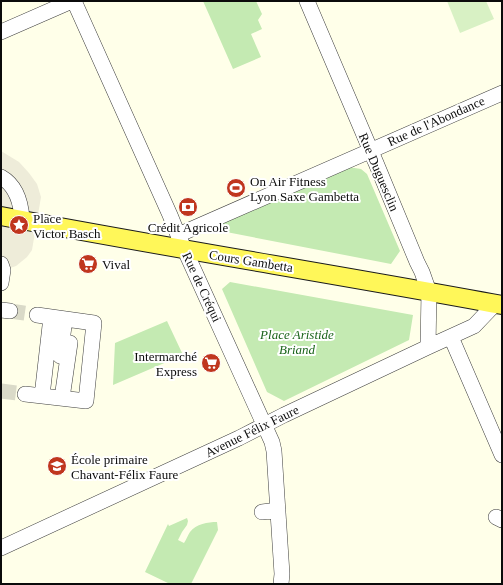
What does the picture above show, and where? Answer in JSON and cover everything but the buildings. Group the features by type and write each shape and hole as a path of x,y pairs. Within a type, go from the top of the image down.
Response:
{"main road":[{"name":"Cours Gambetta","path":"1,216 181,242 499,305"}],"street":[{"path":"1,32 73,1"},
{"name":"Rue de Créqui","path":"73,1 272,442 274,451 278,510 282,574 281,584"},
{"name":"Rue Duguesclin","path":"307,1 371,150 429,292 428,347"},
{"name":"Rue de l'Abondance","path":"371,150 502,92"},
{"path":"181,242 371,150"},
{"path":"1,177 11,185 18,196 21,205 22,219"},
{"path":"1,264 3,270 1,283"},
{"name":"Avenue Félix Faure","path":"1,548 239,438 265,424 474,326 499,305"},
{"path":"51,317 58,370"},
{"path":"42,396 51,317"},
{"path":"25,394 86,401 94,323 51,317"},
{"path":"451,337 502,455"},
{"path":"62,398 70,343"},
{"path":"262,512 278,510"}],"green space":[{"path":"203,1 256,1 262,14 258,20 262,29 251,34 261,57 233,69"},
{"path":"447,1 486,1 494,19 460,33"},
{"path":"348,167 361,169 367,174 400,251 391,264 216,230 216,226"},
{"name":"Place Aristide Briand","path":"230,282 413,315 409,340 284,401 267,392 222,289"},
{"path":"167,321 183,355 113,385 115,343"},
{"path":"187,518 187,525 178,540 184,543 190,532 199,525 217,522 218,530 191,584 170,584 145,572 168,524 169,526"}],"shaded area":[{"name":"Place Victor Basch","path":"1,151 19,162 29,173 37,184 41,197 32,250 27,257 16,266 1,271"}],"tunnel":[{"path":"10,311 37,315"},
{"path":"1,391 25,394"}],"place":[{"name":"On Air Fitness Lyon Saxe Gambetta","path":"236,188"},
{"name":"Crédit Agricole","path":"188,207"},
{"name":"Place Victor Basch","path":"19,225"},
{"name":"Vival","path":"88,264"},
{"name":"Intermarché Express","path":"211,363"},
{"name":"École primaire Chavant-Félix Faure","path":"57,466"}]}
